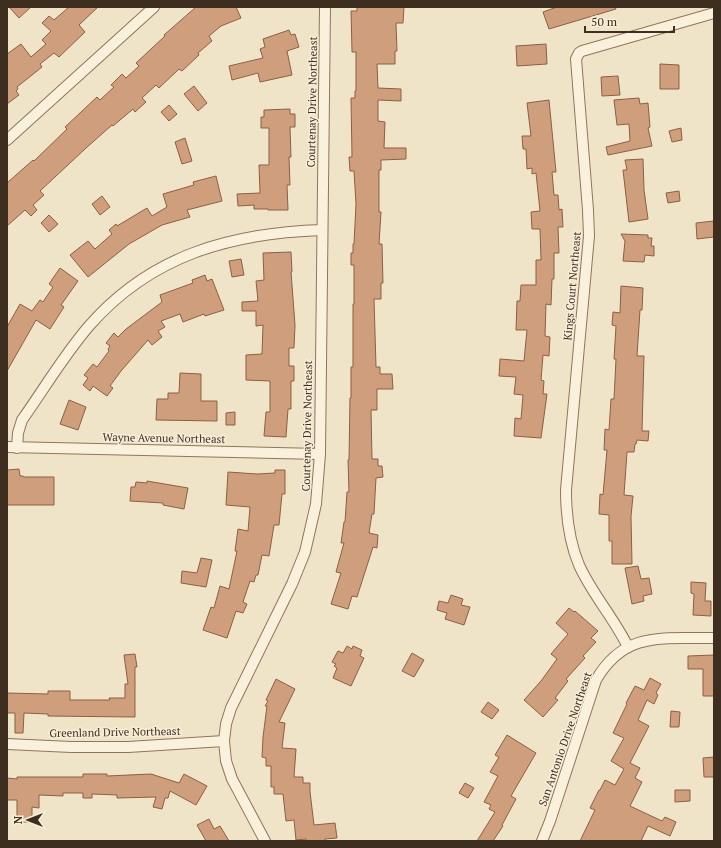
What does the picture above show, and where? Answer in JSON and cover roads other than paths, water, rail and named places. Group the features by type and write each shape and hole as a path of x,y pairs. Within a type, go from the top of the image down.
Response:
{"street":[{"path":"7,140 154,7"},
{"name":"Courtenay Drive Northeast","path":"265,841 232,779 226,761 224,741 226,724 231,708 292,584 305,552 316,504 320,454 325,7"},
{"name":"Kings Court Northeast","path":"628,647 579,565 571,540 566,514 566,490 589,236 576,59 582,51 714,13"},
{"path":"12,448 22,420 75,344 104,310 136,284 175,260 217,244 253,236 299,230 322,230"},
{"name":"Wayne Avenue Northeast","path":"12,448 320,454"},
{"name":"San Antonio Drive Northeast","path":"542,841 550,821 596,680 609,661 628,647 640,642 656,639 714,638"},
{"name":"Greenland Drive Northeast","path":"7,744 71,747 128,747 224,741"}]}
